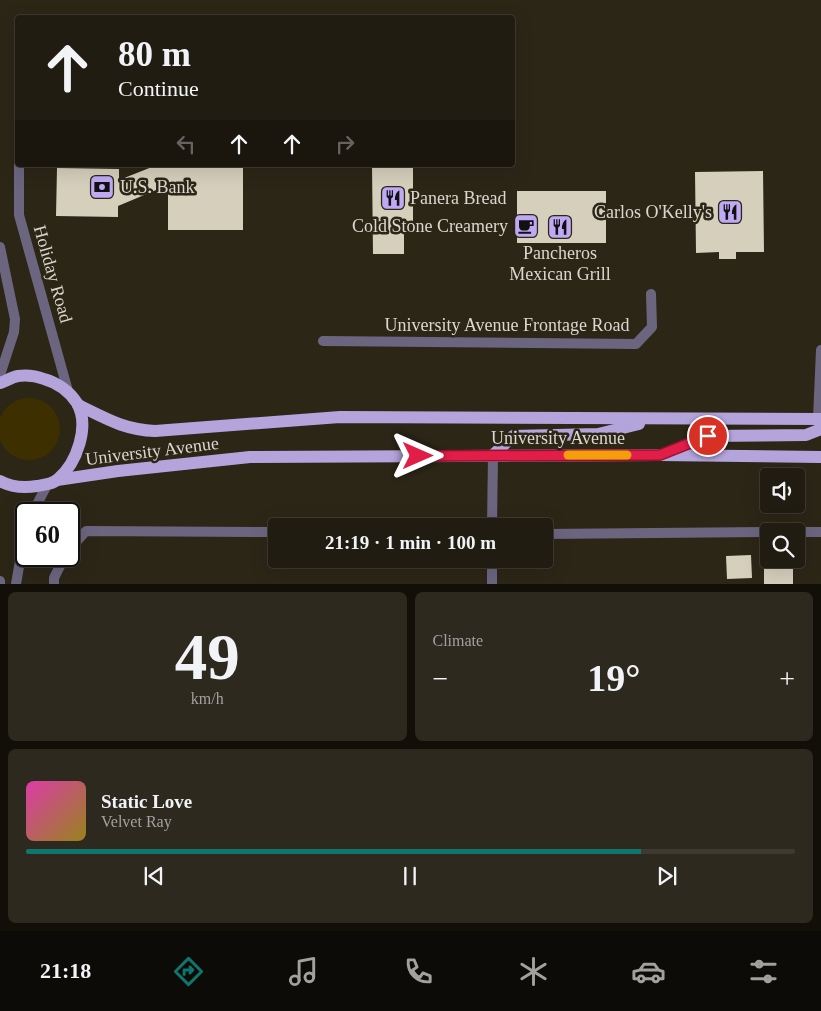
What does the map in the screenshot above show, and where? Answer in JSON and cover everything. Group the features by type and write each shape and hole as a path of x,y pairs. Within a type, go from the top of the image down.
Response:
{"main road":[{"path":"0,383 18,376 36,376 53,382 68,391 78,405 82,428 79,449 69,467 52,483"},
{"name":"University Avenue","path":"78,405 120,426 137,430 155,431 340,417 820,422"},
{"path":"493,455 513,436 598,434 658,419"},
{"path":"660,455 708,436 806,435 820,422"},
{"name":"University Avenue","path":"0,481 6,484 27,487 118,471 250,457 493,455 821,457"}],"street":[{"name":"Holiday Road","path":"19,167 19,215 68,391"},
{"path":"0,247 15,319 14,332 0,375"},
{"name":"University Avenue Frontage Road","path":"323,341 636,344 652,327 651,294"},
{"path":"820,422 821,350"},
{"path":"492,518 493,455"},
{"path":"40,502 52,483"},
{"path":"80,538 86,531 268,532"},
{"path":"553,534 760,532"},
{"path":"805,532 821,532"},
{"path":"16,584 19,567"},
{"path":"54,584 54,578 60,567"},
{"path":"492,568 492,584"}],"shaded area":[{"path":"23,398 35,398 46,403 55,412 60,423 60,435 55,446 46,455 35,460 23,460 12,455 3,446 -1,438 -1,420 3,412 12,403"}],"building":[{"path":"152,167 243,167 243,230 168,230 168,185 118,206 118,217 56,216 57,168 119,169 119,180"},
{"name":"Panera Bread","path":"372,167 413,167 413,231 404,231 404,254 373,254"},
{"name":"Carlos O'Kelly's","path":"763,171 764,252 736,252 736,259 719,259 719,252 696,253 695,172"},
{"path":"517,191 606,191 606,243 517,243"},
{"path":"751,555 752,578 727,579 726,556"},
{"path":"764,568 793,568 793,584 764,584"}],"slow traffic":[{"path":"568,455 627,455"}],"place":[{"name":"U.S. Bank","path":"102,187"},
{"name":"Panera Bread","path":"393,198"},
{"name":"Carlos O'Kelly's","path":"730,212"},
{"name":"Cold Stone Creamery","path":"526,226"},
{"name":"Pancheros Mexican Grill","path":"560,227"}],"route":[{"path":"418,456 660,455 708,436"}]}
